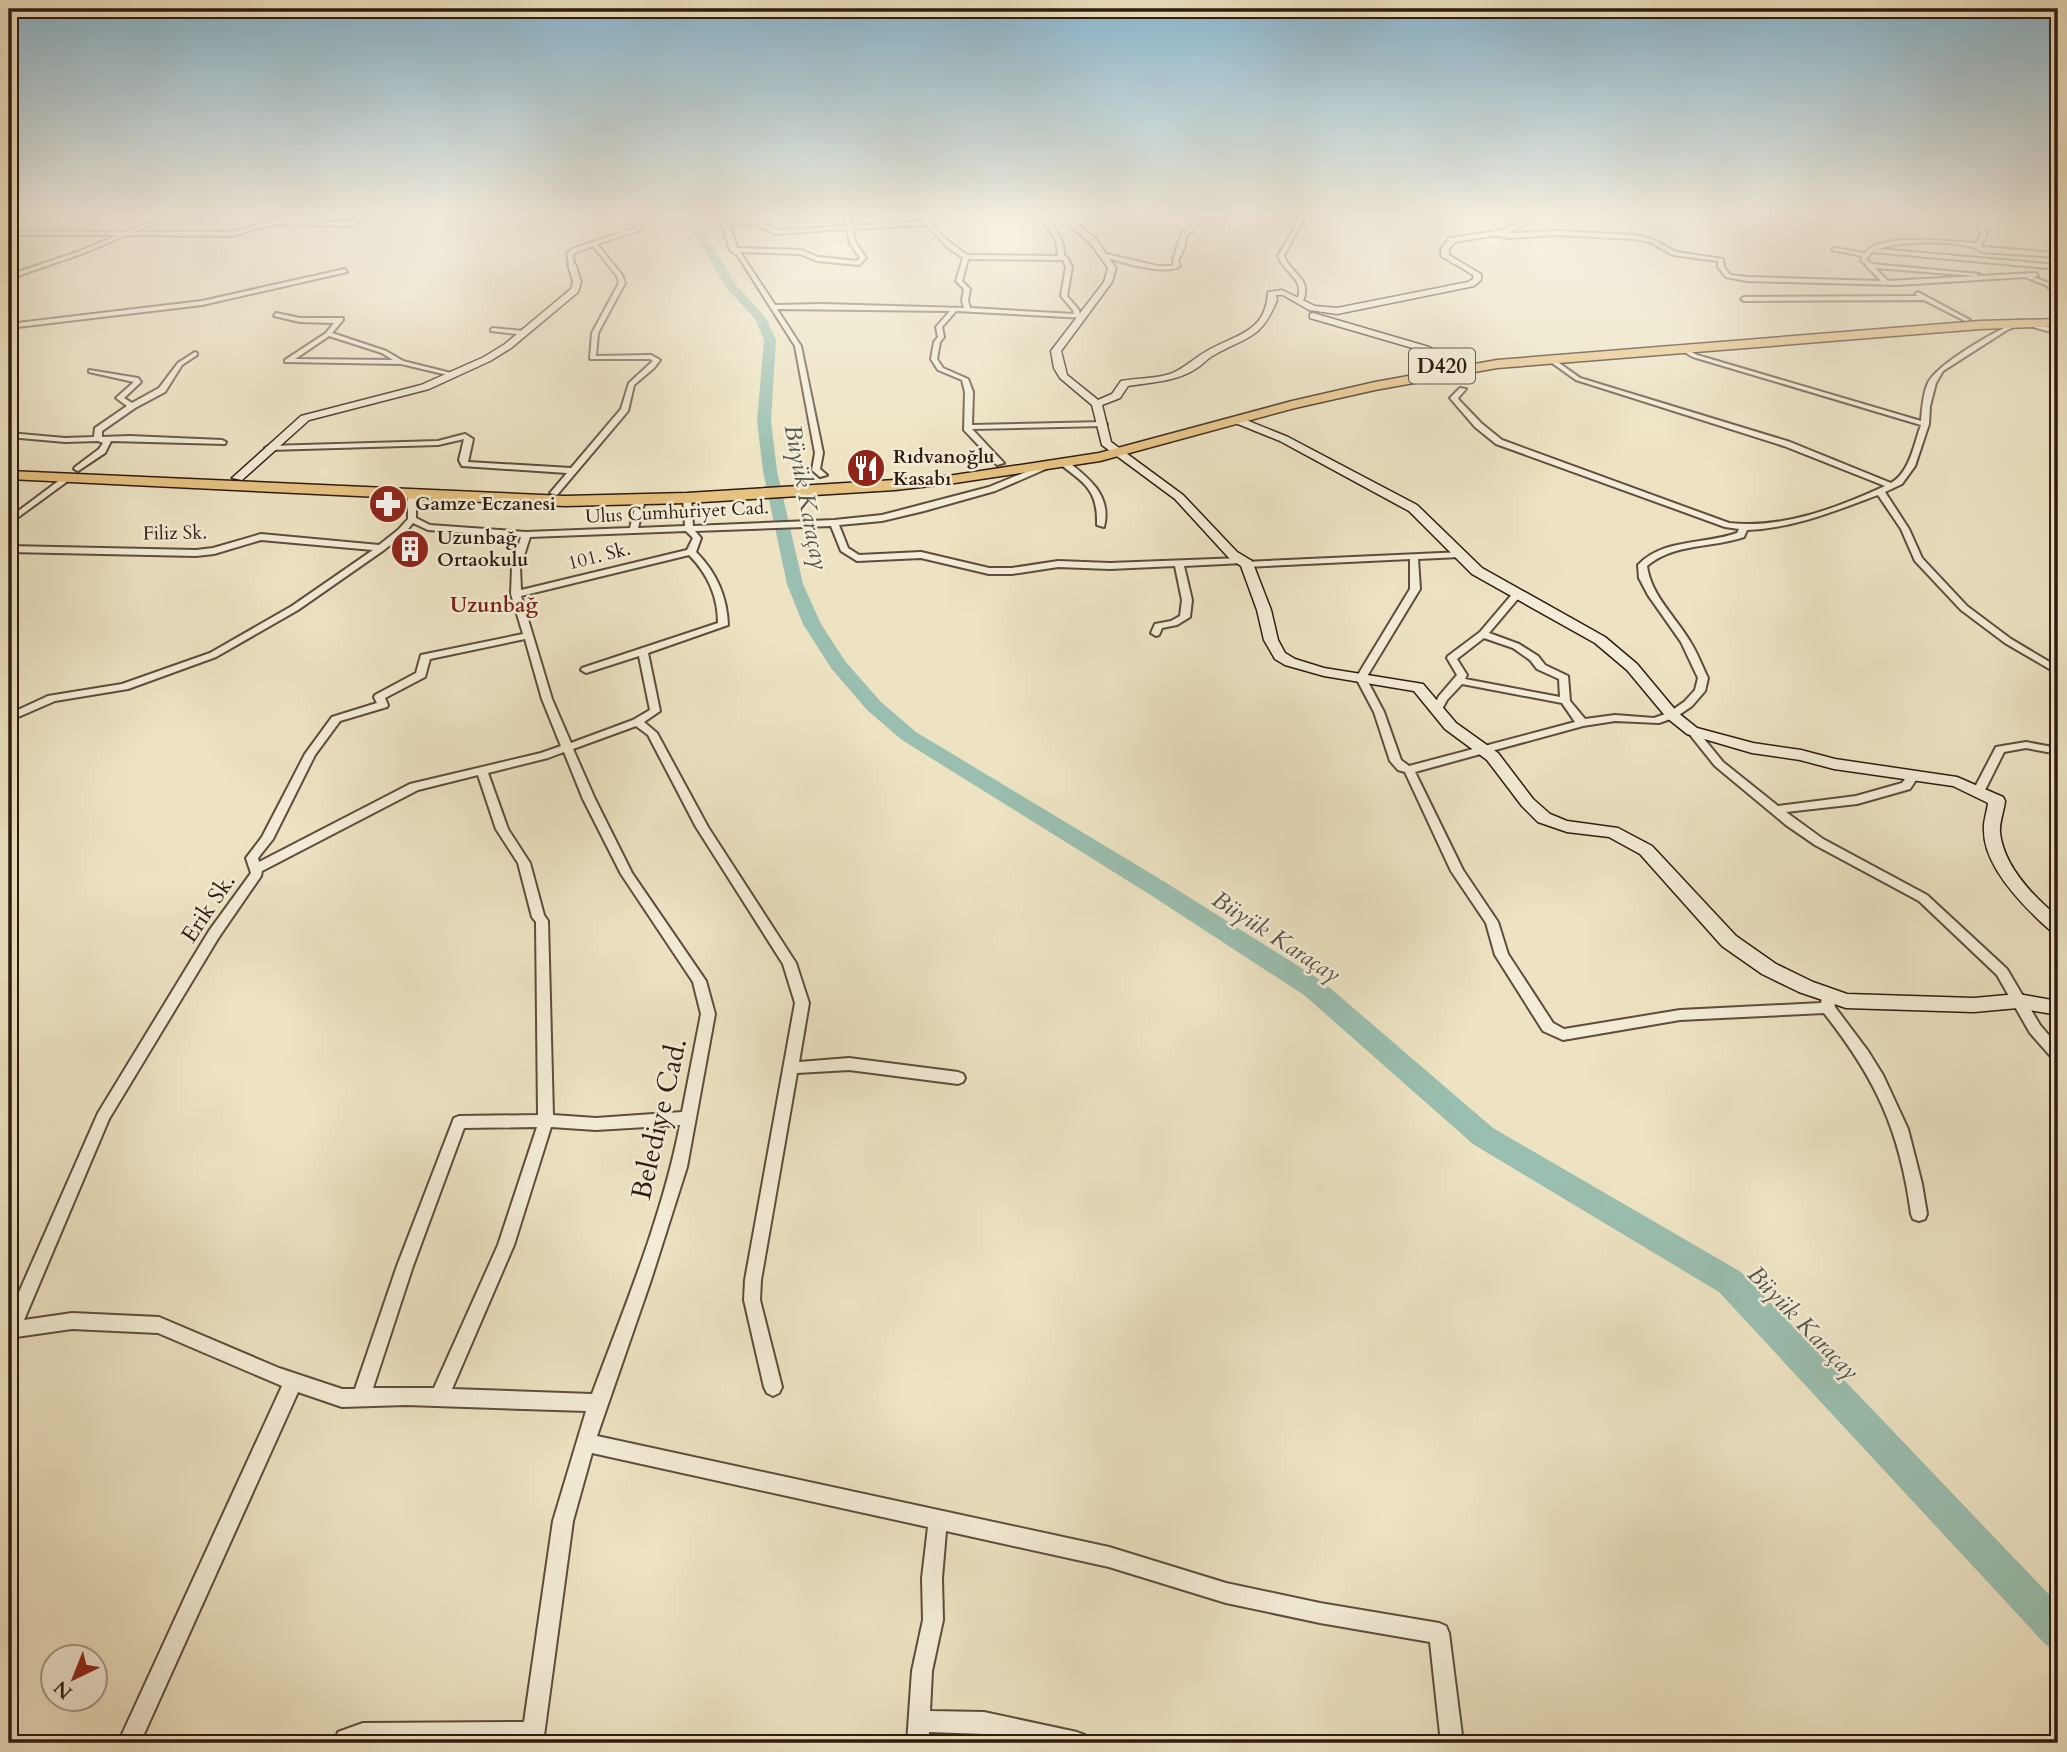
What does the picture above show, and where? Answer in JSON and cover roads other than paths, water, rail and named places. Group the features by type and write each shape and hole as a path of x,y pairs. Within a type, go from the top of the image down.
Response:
{"highway":[{"name":"D420","path":"832,482 948,480 1064,463 1348,383 1446,365 1560,352 1967,320 2058,320"},
{"name":"D420","path":"9,475 73,474 412,496 565,501 687,498 706,493 917,476 1112,448 1425,376 1550,359 2058,320"},
{"path":"9,467 73,474 238,478 554,493 706,493"}],"street":[{"path":"9,326 202,303 234,296"},
{"path":"238,478 305,418 319,412 407,393 499,353 568,296"},
{"path":"554,493 625,410 628,388 657,360 651,357 592,358 596,333 615,296"},
{"path":"767,296 798,346 819,453 816,470 832,482"},
{"path":"966,296 968,310"},
{"path":"1064,296 1080,316"},
{"path":"1097,296 1056,351 1055,359 1064,378 1072,387 1097,404 1112,448 1178,497 1244,563 1264,610 1273,645 1281,657 1296,664 1418,687 1431,698 1455,730 1484,750 1508,775 1532,808 1548,820 1566,826 1609,831 1631,839 1646,850 1728,941 1769,969 1828,1002 1868,1060 1894,1110 1914,1172 1919,1214"},
{"path":"1272,296 1273,300 1308,315 1426,349 1446,365"},
{"path":"1289,296 1318,310 1344,311 1416,296"},
{"path":"1300,301 1303,296"},
{"path":"1920,296 1967,320"},
{"path":"1744,299 1924,298"},
{"path":"1097,404 1116,396 1125,383 1171,377 1192,367 1210,353 1245,338 1252,333 1273,300"},
{"path":"774,307 968,310 1080,316"},
{"path":"954,310 939,327 941,337 937,342 934,359 940,369 962,376 967,382 970,433 1000,463"},
{"path":"276,315 300,320 340,320 328,334 286,361 401,362 452,374"},
{"path":"1462,389 1454,398 1456,401 1478,425 1499,442 1693,513 1744,528 1770,526 1893,486 1907,474 1925,424 1933,383 1941,370 2005,329 2022,322 2058,332"},
{"path":"493,330 524,333"},
{"path":"328,334 384,352 401,362"},
{"path":"1682,349 1695,356 1925,424"},
{"path":"98,439 97,430 104,423 162,390 180,364 195,354"},
{"path":"1550,359 1578,379 1787,444 1893,486"},
{"path":"90,371 136,379 138,382 135,387 120,398 132,406"},
{"path":"1237,420 1284,439 1397,498 1413,508 1478,571 1600,640 1632,667 1672,715 1692,731 1719,764 1775,810 1819,842 1923,898 2002,972 2035,1028 2058,1055"},
{"path":"968,427 1103,424"},
{"path":"9,435 65,440 222,442"},
{"path":"270,448 438,443 465,436 469,439 463,460 465,464 573,471"},
{"path":"9,522 102,451 108,442 98,439"},
{"path":"1064,463 1099,494 1101,525"},
{"name":"Ulus Cumhuriyet Cad.","path":"412,519 439,529 526,535 633,533 834,523 882,518 922,509 992,489 1045,466"},
{"path":"1880,491 1905,529 1918,559 1964,608 2008,641 2058,671"},
{"path":"9,718 52,698 124,687 213,655 295,608 381,548 412,519 412,496"},
{"path":"586,670 723,625 714,582 703,563 691,552 697,538 689,529 687,498"},
{"path":"633,533 641,500"},
{"path":"834,523 844,550 856,558 920,555 1002,572 1058,564 1096,566 1244,563 1460,554"},
{"path":"1360,678 1379,712 1396,761 1402,768 1409,769 1582,723 1615,718 1655,721 1672,715 1700,691 1703,678 1686,642 1653,595 1644,578 1642,565 1665,549 1728,540 1741,535 1744,528"},
{"name":"Belediye Cad.","path":"526,535 516,568 516,594 547,699 589,799 627,874 699,981 708,1014 679,1167 598,1403 563,1521 533,1738"},
{"name":"Filiz Sk.","path":"9,549 196,553 214,551 261,537 381,548"},
{"name":"101. Sk.","path":"516,594 691,552"},
{"path":"1360,678 1415,589 1414,558"},
{"path":"1156,633 1158,626 1174,623 1185,617 1187,600 1179,564"},
{"path":"1437,709 1444,695 1460,681 1462,672 1452,658 1483,634 1517,594"},
{"path":"1483,634 1516,646 1534,658 1541,667 1564,678 1565,701 1582,723"},
{"name":"Erik Sk.","path":"9,1331 103,1117 214,934 257,873 252,858 267,839 310,754 336,719 383,705 379,697 421,674 425,657 527,636"},
{"path":"256,869 414,787 568,748 637,722 655,711 643,650"},
{"path":"1460,681 1565,701"},
{"path":"637,722 652,733 702,827 789,963 802,1003 753,1280 752,1300 773,1387"},
{"path":"1692,731 1752,748 1801,755 1834,764 1957,782 1979,791 1997,801 1992,831 2000,858 2024,892 2058,927"},
{"path":"1979,791 2000,749 2026,745 2058,751"},
{"path":"1409,769 1457,871 1492,922 1502,955 1548,1027 1563,1035 1680,1016 1846,1000 1974,1006 2018,1001 2058,1009"},
{"path":"439,1397 506,1245 546,1121 542,921 538,917 524,863 502,829 482,771"},
{"path":"1775,810 1857,800 1906,786 1914,774"},
{"path":"791,1068 849,1064 958,1078"},
{"path":"362,1397 405,1265 459,1122 546,1121 596,1124 689,1118"},
{"path":"9,1331 72,1321 159,1325 342,1398 439,1397 598,1403"},
{"path":"129,1743 294,1381"},
{"path":"586,1443 1109,1558 1226,1593 1320,1613 1439,1633 1452,1743"},
{"path":"918,1743 922,1671 933,1620 932,1578 938,1520"},
{"path":"919,1721 984,1723 1077,1743"},
{"path":"345,1743 346,1740 363,1734 533,1738"}],"waterway":[{"name":"Büyük Karaçay","path":"740,296 760,318 770,340 764,421 770,471 795,584 812,624 838,664 874,706 909,736 1157,888 1313,988 1483,1136 1730,1282 2058,1631"}],"place":[{"name":"Rıdvanoğlu Kasabı","path":"866,468"},
{"name":"Gamze Eczanesi","path":"388,504"},
{"name":"Uzunbağ Ortaokulu","path":"410,549"}],"district":[{"name":"Uzunbağ","path":"494,605"}]}
